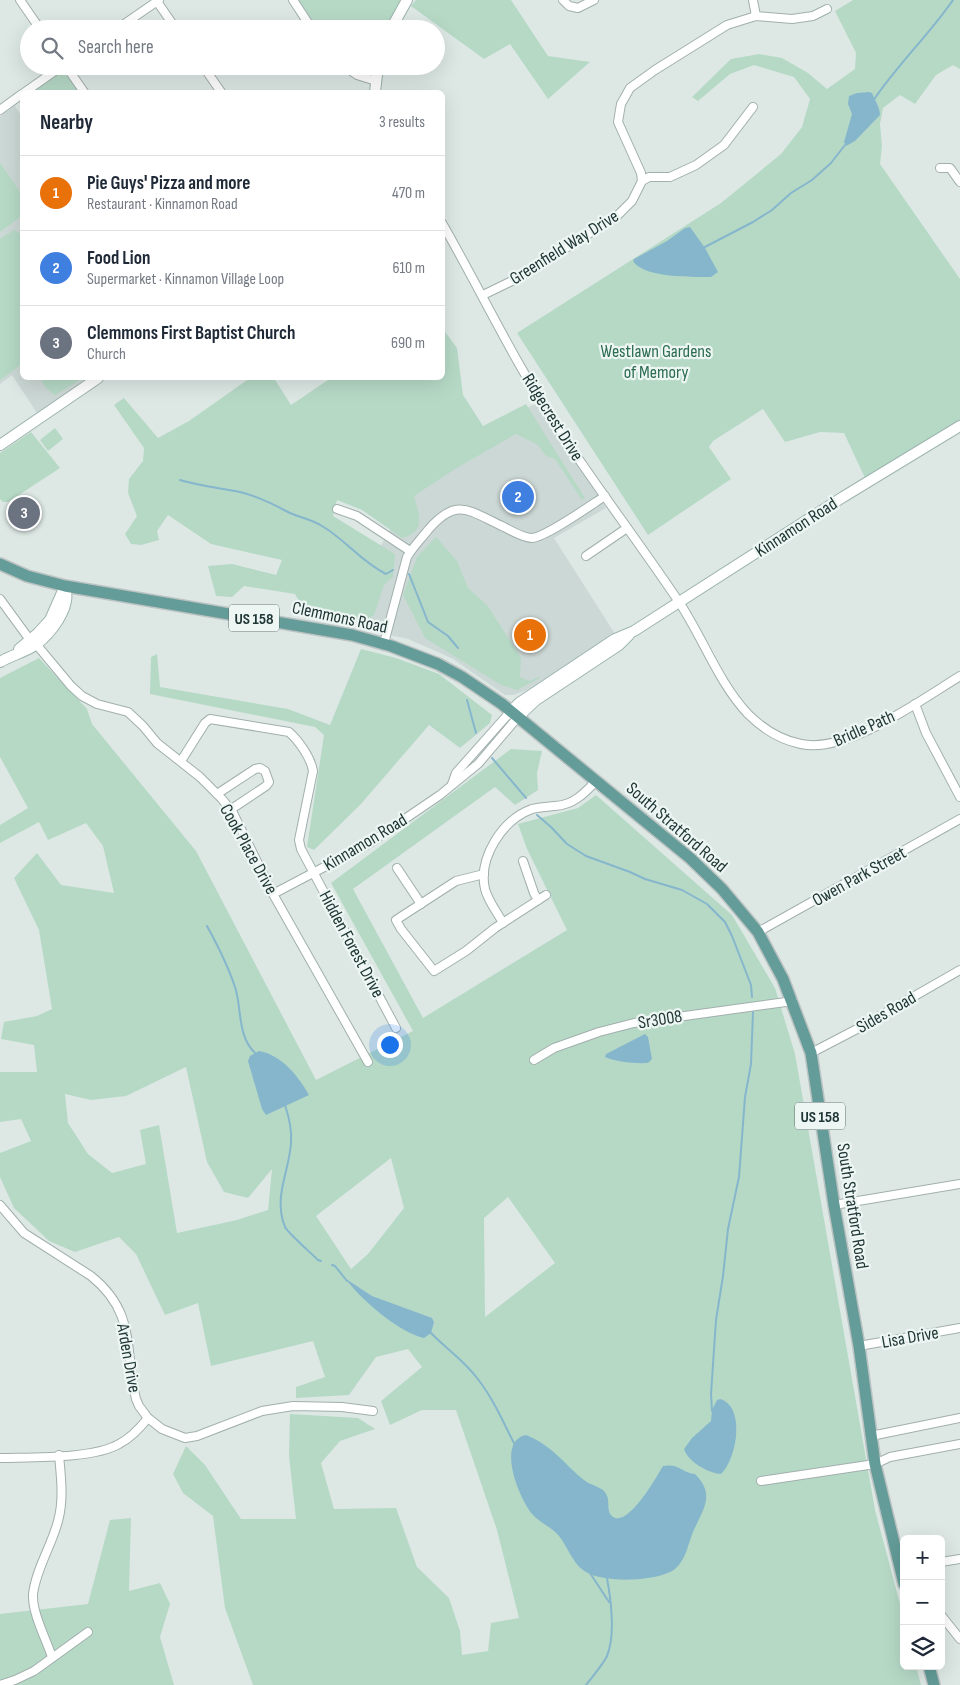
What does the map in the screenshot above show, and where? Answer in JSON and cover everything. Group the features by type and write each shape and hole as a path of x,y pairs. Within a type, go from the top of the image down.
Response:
{"main road":[{"path":"396,20 407,0"},
{"path":"374,90 377,75"},
{"path":"0,445 95,380"},
{"name":"Kinnamon Road","path":"515,714 619,645 634,631 842,497 960,426"},
{"name":"Clemmons Road","path":"0,564 27,576 65,586 325,630 384,643 425,658 447,669 473,684 515,714"},
{"path":"0,662 31,648 33,642 48,633 62,612 67,600 65,586"},
{"name":"South Stratford Road","path":"515,714 690,858 722,889 758,932 783,979 810,1053 859,1346 874,1464 900,1562"},
{"path":"930,1670 934,1685"}],"street":[{"path":"20,0 34,20"},
{"path":"292,0 306,20"},
{"path":"563,0 568,6 578,8 594,0"},
{"path":"753,0 756,16"},
{"path":"130,20 157,1 170,20"},
{"path":"753,107 724,145 696,165 670,177 649,177 642,180 641,173 618,122 621,104 630,88 727,25 756,16 792,19 813,16 827,9"},
{"path":"28,90 51,75"},
{"path":"71,75 82,90"},
{"path":"209,75 220,90"},
{"path":"358,75 376,81"},
{"path":"0,110 20,96"},
{"path":"940,168 950,168 960,182"},
{"name":"Greenfield Way Drive","path":"483,295 518,278 618,216 632,201 642,180"},
{"name":"Ridgecrest Drive","path":"445,228 546,408 679,603"},
{"path":"384,643 401,576 410,551 439,518 450,510 468,510 519,534 532,538 548,532 605,496"},
{"path":"338,509 357,516 410,551"},
{"path":"586,556 627,528"},
{"name":"Cook Place Drive","path":"0,599 33,642 71,686 82,696 97,704 128,712 143,726 156,743 200,777 230,810 273,894 368,1062"},
{"name":"Bridle Path","path":"679,603 727,686 739,702 758,723 783,738 801,744 812,746 840,742 866,731 960,676"},
{"path":"915,704 926,733 960,797"},
{"name":"Kinnamon Road","path":"452,784 456,773 515,714"},
{"name":"Kinnamon Road","path":"273,894 368,844 462,778 478,764 515,714"},
{"name":"Hidden Forest Drive","path":"181,761 205,723 210,719 289,732 295,737 312,764 313,772 299,840 301,849 396,1028"},
{"path":"471,758 478,764"},
{"path":"216,794 255,769 260,768 265,771 269,777 269,782 266,786 230,810"},
{"path":"503,923 485,889 484,874 493,844 516,818 531,809 556,806 574,801 581,797 596,781"},
{"name":"Owen Park Street","path":"758,932 960,819"},
{"path":"523,861 538,900"},
{"path":"397,868 420,904"},
{"path":"484,874 456,881 396,920 434,971 546,895"},
{"name":"Sides Road","path":"810,1053 857,1029 960,970"},
{"name":"Sr3008","path":"534,1060 554,1048 600,1032 634,1023 792,1001"},
{"path":"834,1205 960,1184"},
{"name":"Arden Drive","path":"0,1205 24,1233 91,1276 114,1300 120,1310 126,1329 136,1399 148,1418 162,1429 185,1438 197,1436 262,1411 293,1406 373,1411"},
{"name":"Lisa Drive","path":"859,1346 960,1328"},
{"path":"0,1458 97,1452 110,1449 137,1430 148,1418"},
{"path":"871,1436 960,1418"},
{"path":"761,1481 874,1464 890,1457 960,1444"},
{"path":"52,1657 34,1608 34,1594 41,1566 58,1521 61,1504 60,1455"},
{"path":"945,1561 960,1559"},
{"path":"945,1620 960,1639"},
{"path":"0,1684 26,1676 88,1632"}],"shaded area":[{"path":"15,106 20,114 20,203 0,173 0,116"},
{"path":"20,217 20,380 85,380 37,413 12,375 0,384 0,232"},
{"path":"537,403 606,508 554,538 615,634 527,690 513,695 505,695 453,659 438,652 408,639 362,629 375,556 407,500 475,434"}],"green space":[{"path":"296,0 404,0 392,20 309,20"},
{"path":"416,0 511,0 548,56 590,62 548,99 510,44 484,59 445,31 445,20 430,20 411,6"},
{"name":"Westlawn Gardens of Memory","path":"853,0 960,0 960,69 953,65 936,75 915,104 900,95 883,108 880,124 882,146 880,164 960,279 960,420 865,478 844,433 820,432 785,442 763,409 713,441 709,447 731,479 648,535 517,333 721,203 781,154 802,127 810,99 794,77 754,65 730,74 698,101 692,97 731,59 759,54 782,58 808,73 827,89 855,69 856,53 835,11"},
{"path":"55,75 65,75 69,77 79,90 32,90"},
{"path":"0,163 20,192 20,217 0,232"},
{"path":"14,230 20,234 20,365 0,380 0,239"},
{"path":"445,332 457,348 463,395 483,426 526,404 585,498 582,500 555,459 546,456 538,445 516,434 455,469 414,496 419,516 418,527 410,535 402,538 362,510 337,500 333,516 395,554 393,577 384,585 374,615 363,621 305,612 295,594 244,586 232,597 216,596 208,566 232,564 276,575 282,560 211,544 168,515 157,531 159,540 141,545 131,544 125,534 137,516 128,493 129,479 143,461 144,448 114,405 124,398 158,438 189,421 247,380 275,380 291,405 328,380 445,380"},
{"path":"41,380 80,380 55,395 47,389"},
{"path":"55,428 63,439 48,451 40,440"},
{"path":"31,432 60,468 8,502 3,502 0,499 0,453"},
{"path":"436,537 457,561 468,588 487,605 521,658 520,677 530,681 538,677 540,678 517,690 501,685 425,638 403,595 417,557"},
{"path":"361,649 396,658 439,674 492,715 490,723 460,748 429,725 361,804 314,850 307,847 324,735 315,727 150,694 151,657 157,654 160,687 288,709 330,725"},
{"path":"39,658 87,709 92,724 196,851 316,1080 413,1031 331,883 511,749 542,751 537,773 538,790 515,805 495,787 353,889 423,1018 567,930 527,849 518,824 578,808 596,795 732,915 775,988 795,1054 875,1510 900,1604 900,1670 917,1670 921,1685 253,1685 225,1608 213,1516 183,1493 173,1474 186,1446 205,1465 241,1519 296,1519 289,1456 290,1414 358,1418 375,1429 340,1441 321,1463 334,1509 396,1508 417,1567 449,1598 460,1631 462,1655 488,1651 491,1623 519,1618 497,1530 456,1410 422,1410 390,1425 381,1401 422,1367 408,1349 376,1357 349,1395 296,1398 296,1387 325,1377 313,1341 211,1366 198,1303 165,1315 136,1254 119,1237 75,1252 49,1241 14,1208 0,1177 0,1153 31,1141 21,1119 0,1122 0,1072 37,1072 34,1045 1,1039 4,1022 37,1016 52,1009 39,930 14,878 37,853 61,885 114,893 103,846 86,823 48,840 39,822 0,843 0,825 28,808 0,757 0,678","holes":["186,1067 207,1162 224,1192 248,1198 272,1169 268,1210 237,1220 177,1233 159,1125 140,1130 146,1164 112,1173 88,1154 68,1123 65,1094 91,1100 126,1096","391,1158 404,1208 368,1254 351,1269 316,1216","508,1197 555,1263 485,1317 484,1218"]},
{"path":"131,1518 129,1591 160,1583 170,1604 160,1637 174,1685 0,1685 0,1614 88,1604 110,1520"}],"water":[{"path":"872,93 880,115 855,141 846,146 844,142 852,114 848,104 849,96"},
{"path":"690,227 705,248 718,272 711,277 657,274 638,267 633,261 685,228"},
{"path":"645,1034 648,1037 652,1059 648,1063 625,1062 605,1057 606,1054"},
{"path":"259,1051 275,1057 288,1067 309,1095 266,1115 262,1109 248,1061 250,1056"},
{"path":"346,1279 372,1296 432,1318 434,1322 431,1333 424,1338 414,1335 392,1322 361,1296"},
{"path":"720,1399 728,1404 736,1422 735,1446 727,1467 721,1474 710,1472 699,1466 686,1454 684,1449 692,1438 711,1421 712,1410 717,1400"},
{"path":"526,1435 543,1444 584,1480 604,1491 608,1498 610,1514 618,1518 625,1516 641,1500 663,1466 677,1467 695,1474 705,1489 706,1502 679,1565 675,1569 656,1577 629,1580 602,1578 591,1575 583,1570 576,1563 559,1536 533,1515 522,1497 513,1472 511,1459 512,1448 517,1440"}],"waterway":[{"path":"873,101 953,0"},
{"path":"703,248 772,210 791,193 812,180 831,163 845,145"},
{"path":"180,480 240,492 264,500 322,526 368,563 386,574 393,570"},
{"path":"409,574 428,622 448,636 458,648"},
{"path":"467,700 476,733"},
{"path":"492,758 526,798"},
{"path":"537,815 567,844 586,856 645,879 682,890 707,904 725,922 732,936 751,985 752,997"},
{"path":"207,926 232,979 245,1038 255,1053"},
{"path":"712,1411 711,1394 716,1320 728,1229 739,1177 745,1097 751,1064 753,1012"},
{"path":"285,1105 290,1124 291,1138 290,1154 281,1195 282,1216 287,1230 321,1261"},
{"path":"332,1265 335,1266 347,1281"},
{"path":"430,1332 466,1365 477,1378 493,1402 515,1445"},
{"path":"590,1573 609,1602"},
{"path":"586,1685 605,1660 610,1647 612,1617 607,1578"}],"place":[{"name":"Food Lion","path":"518,497"},
{"name":"Clemmons First Baptist Church","path":"24,513"},
{"name":"Pie Guys' Pizza and more","path":"530,635"}]}
